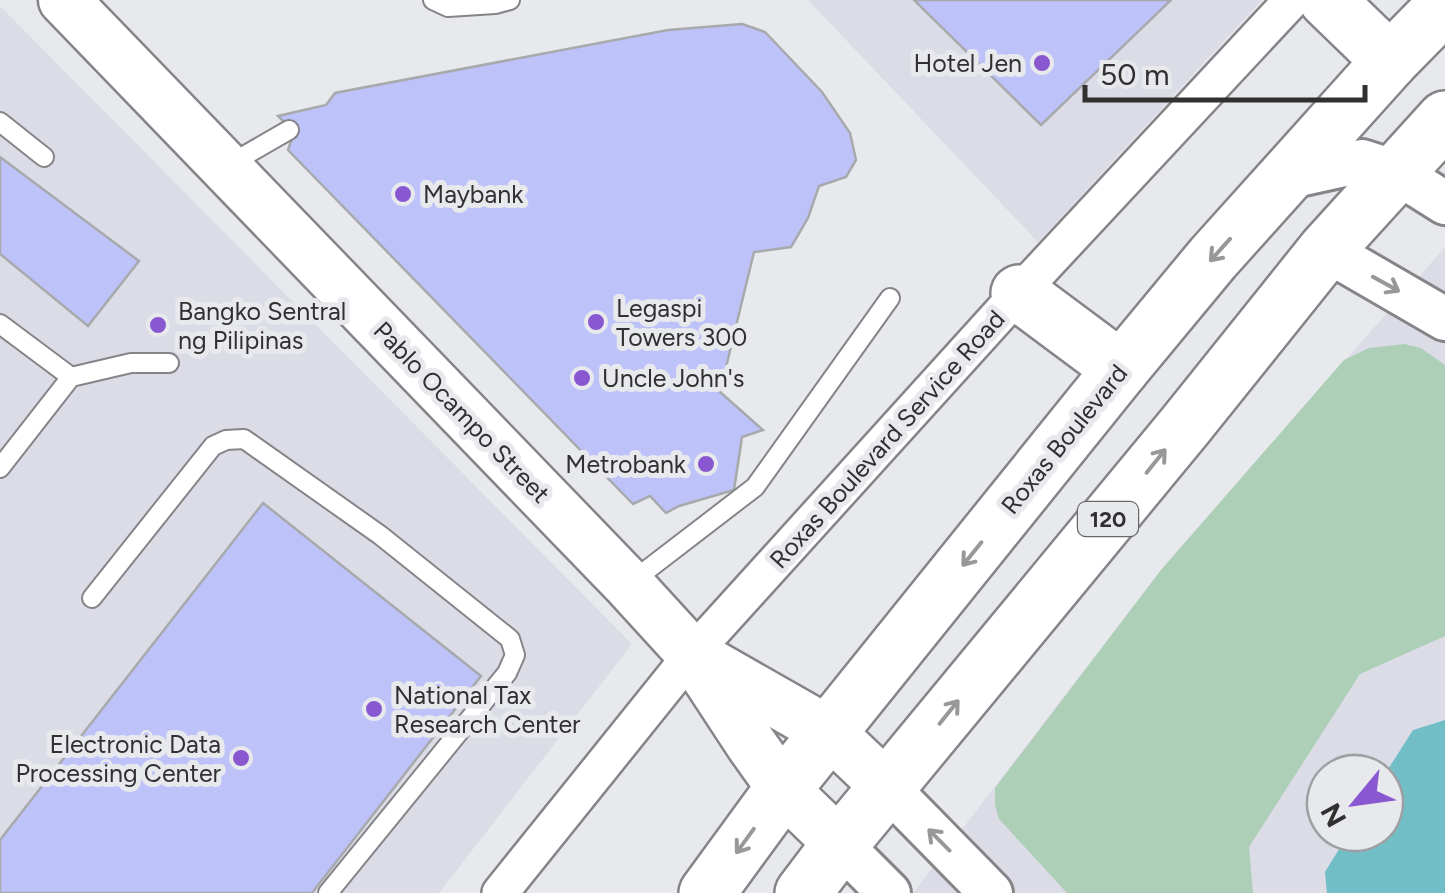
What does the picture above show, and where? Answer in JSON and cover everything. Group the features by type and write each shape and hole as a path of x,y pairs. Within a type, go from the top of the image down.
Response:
{"highway":[{"path":"1328,0 1390,62"},
{"name":"Roxas Boulevard","path":"707,893 783,789 1120,368 1213,258 1445,5"},
{"name":"120","path":"803,893 1326,250 1445,119"},
{"path":"1019,294 1120,368"}],"main road":[{"name":"Pablo Ocampo Street","path":"64,0 628,584 692,654 783,789 840,844"},
{"name":"Pablo Ocampo Street","path":"692,654 829,732 887,787"}],"street":[{"name":"Roxas Boulevard Service Road","path":"500,893 692,654 1292,0"},
{"path":"1285,178 1362,161 1396,172 1445,203"},
{"path":"1326,250 1445,319"},
{"path":"887,787 991,893"},
{"path":"840,844 889,893"}],"lane":[{"path":"432,0 448,7 510,0"},
{"path":"0,122 44,157"},
{"path":"226,167 289,130"},
{"path":"628,584 755,487 890,298"},
{"path":"0,324 71,377"},
{"path":"0,468 71,377 131,363 169,363"},
{"path":"92,598 214,446 226,440 244,440 380,535 510,639 515,655 506,673 328,893"}],"shaded area":[{"path":"808,0 1262,0 1038,242"},
{"name":"Bangko Sentral ng Pilipinas","path":"0,6 632,644 439,893 0,893"},
{"path":"1445,247 1445,893 913,893 1161,570"}],"green space":[{"path":"1404,344 1421,348 1445,365 1445,636 1360,674 1309,753 1305,753 1305,760 1249,847 1253,893 1067,893 999,819 995,788 1161,570 1344,360 1369,348"}],"water":[{"path":"1445,720 1445,893 1327,893 1325,872 1337,853 1405,853 1405,753 1398,753 1413,730"}],"building":[{"name":"Hotel Jen","path":"914,0 1171,0 1041,125"},
{"name":"Legaspi Towers 300","path":"742,24 765,32 822,92 850,133 856,160 846,177 819,186 808,218 791,247 754,252 720,392 763,430 742,437 734,490 666,513 650,496 633,504 288,150 294,132 278,116 326,105 335,93 668,30"},
{"path":"0,157 139,261 88,326 0,254"},
{"name":"Electronic Data Processing Center","path":"263,503 481,676 312,893 0,893 0,840"}],"place":[{"name":"Hotel Jen","path":"1042,63"},
{"name":"Maybank","path":"403,194"},
{"name":"Legaspi Towers 300","path":"596,322"},
{"name":"Bangko Sentral ng Pilipinas","path":"158,325"},
{"name":"Uncle John's","path":"582,378"},
{"name":"Metrobank","path":"706,464"},
{"name":"National Tax Research Center","path":"374,709"},
{"name":"Electronic Data Processing Center","path":"241,758"}]}
